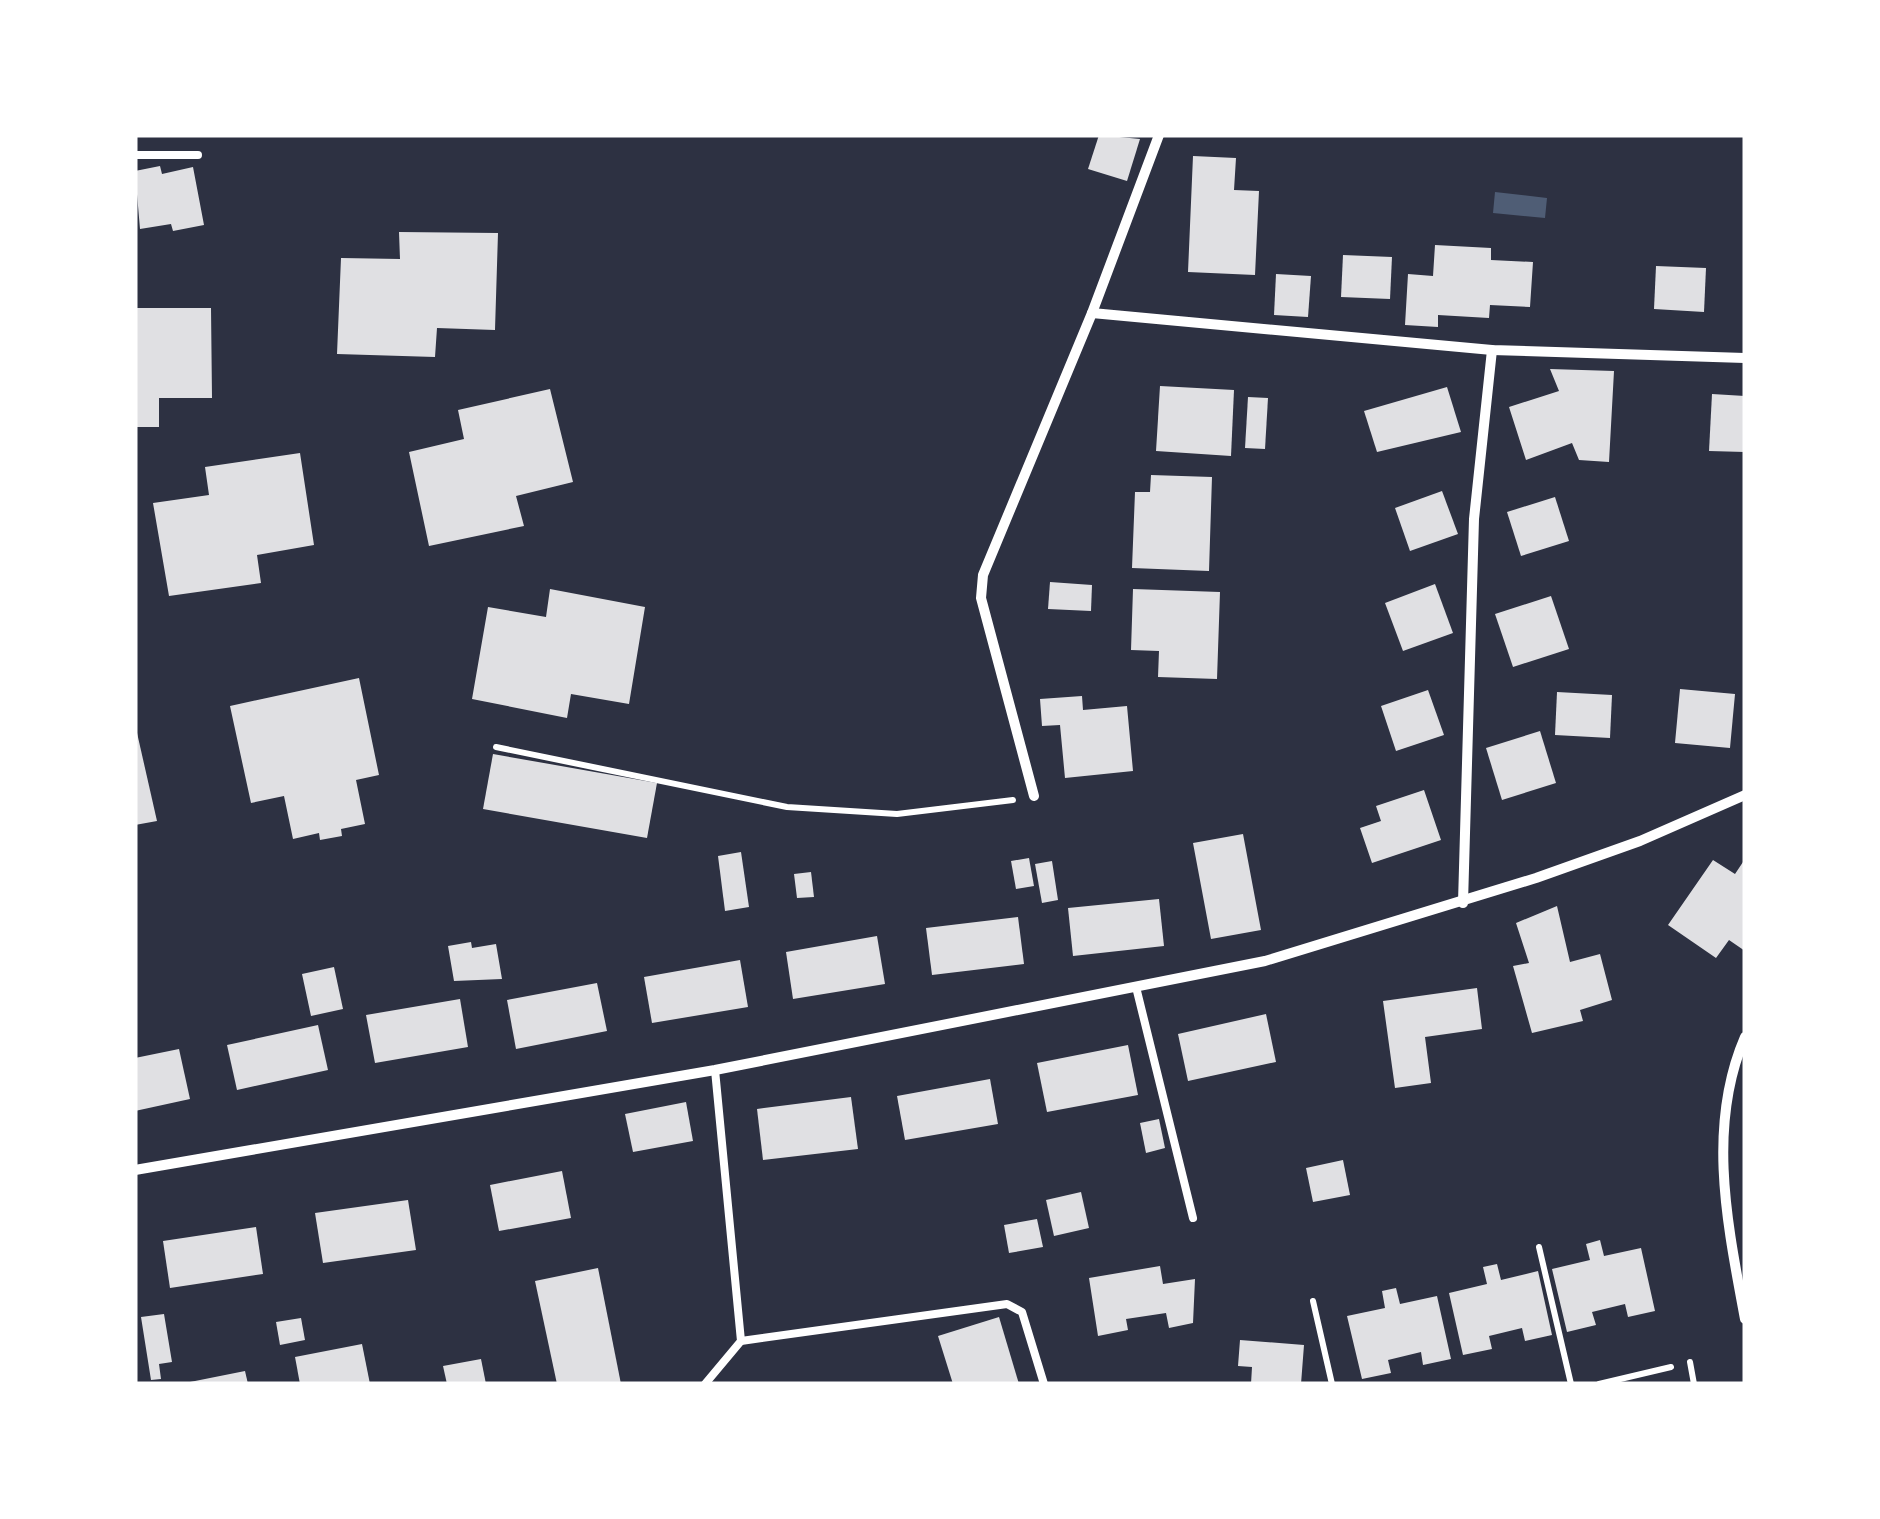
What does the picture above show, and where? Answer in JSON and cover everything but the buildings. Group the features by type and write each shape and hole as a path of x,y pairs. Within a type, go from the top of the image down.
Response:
{"street":[{"path":"1034,796 980,598 983,575 1092,313 1159,135"},
{"path":"1092,313 1492,350 1745,358"},
{"path":"1463,902 1474,519 1492,350"},
{"path":"135,1170 715,1070 1265,961 1463,902 1640,842 1745,795"},
{"path":"1745,1037 1727,1084 1723,1204 1745,1320"}],"lane":[{"path":"135,154 198,155"},
{"path":"1136,987 1193,1218"},
{"path":"715,1070 741,1341"},
{"path":"706,1384 741,1341 1008,1304 1022,1312 1044,1384"}],"path":[{"path":"496,747 787,807 897,814 1034,796"},
{"path":"1539,1247 1571,1384"},
{"path":"1313,1301 1332,1384"},
{"path":"1690,1362 1694,1384"},
{"path":"1599,1384 1672,1367"}],"water":[{"path":"1495,192 1547,198 1545,218 1493,213"}]}
